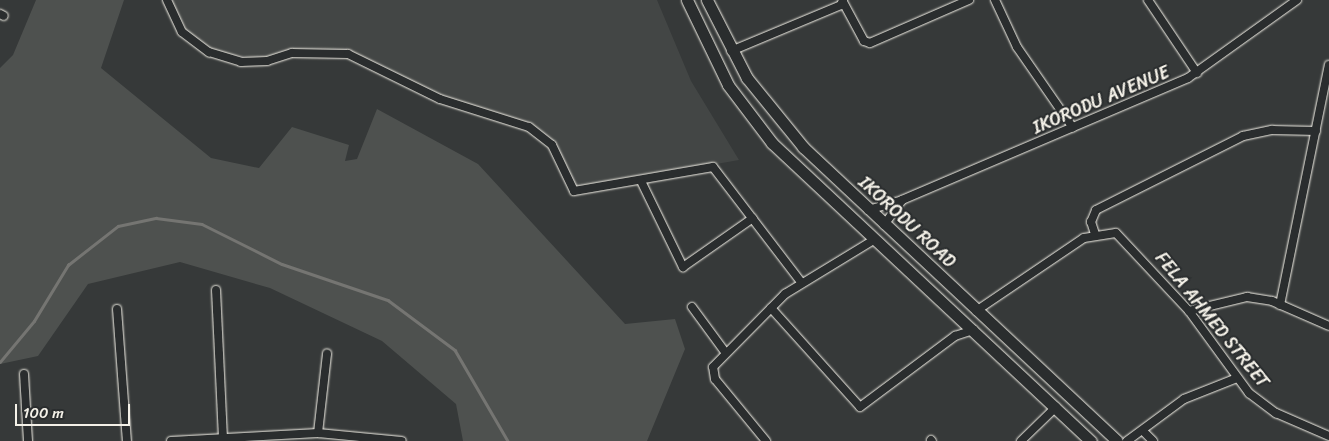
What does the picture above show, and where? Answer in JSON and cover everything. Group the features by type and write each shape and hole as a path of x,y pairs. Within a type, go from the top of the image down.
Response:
{"highway":[{"name":"IKORODU ROAD","path":"687,0 715,60 754,120 792,164 974,330 1091,441"},
{"name":"IKORODU ROAD","path":"708,0 731,51 780,122 868,210 1117,441"}],"street":[{"path":"167,0 182,32 209,52 241,62 267,61 292,52 348,54 440,99 540,133 559,155 574,191 641,181 713,167 801,282"},
{"path":"731,51 843,1 864,41 870,43 969,0"},
{"path":"995,0 1017,47 1073,128"},
{"path":"1148,0 1197,73"},
{"name":"IKORODU AVENUE","path":"868,210 902,200 1197,73 1297,0"},
{"path":"1280,305 1329,65"},
{"path":"976,311 1068,247 1095,234 1091,222 1096,210 1243,136 1272,130 1316,131"},
{"path":"641,181 683,267 753,218"},
{"path":"884,225 902,200"},
{"name":"FELA AHMED STREET","path":"1095,234 1123,238 1189,311 1237,378 1276,413 1329,436"},
{"path":"766,441 715,379 714,367 725,352 770,308 801,282 875,240"},
{"path":"216,290 223,436"},
{"path":"1189,311 1235,298 1280,305 1329,326"},
{"path":"692,307 725,352"},
{"path":"770,308 860,406 955,336 974,330"},
{"path":"117,309 127,441"},
{"path":"318,433 327,354"},
{"path":"24,374 28,441"},
{"path":"1127,441 1184,399 1237,378"},
{"path":"1021,441 1056,407"},
{"path":"1143,430 1153,441"},
{"path":"171,441 223,436 270,437 318,433 402,441"}],"shaded area":[{"path":"36,0 124,0 101,68 211,158 259,168 292,127 349,145 345,161 357,159 377,109 478,164 625,324 675,319 685,349 647,441 463,441 456,404 382,341 270,288 180,262 88,284 38,356 0,364 0,68 13,55"},
{"path":"171,0 657,0 691,81 739,160 575,189 554,141 535,126 449,98 341,50 290,50 262,59 219,53 189,34"}],"waterway":[{"path":"0,362 34,321 68,265 118,226 156,218 202,224 282,264 388,300 455,350 508,441"}]}
